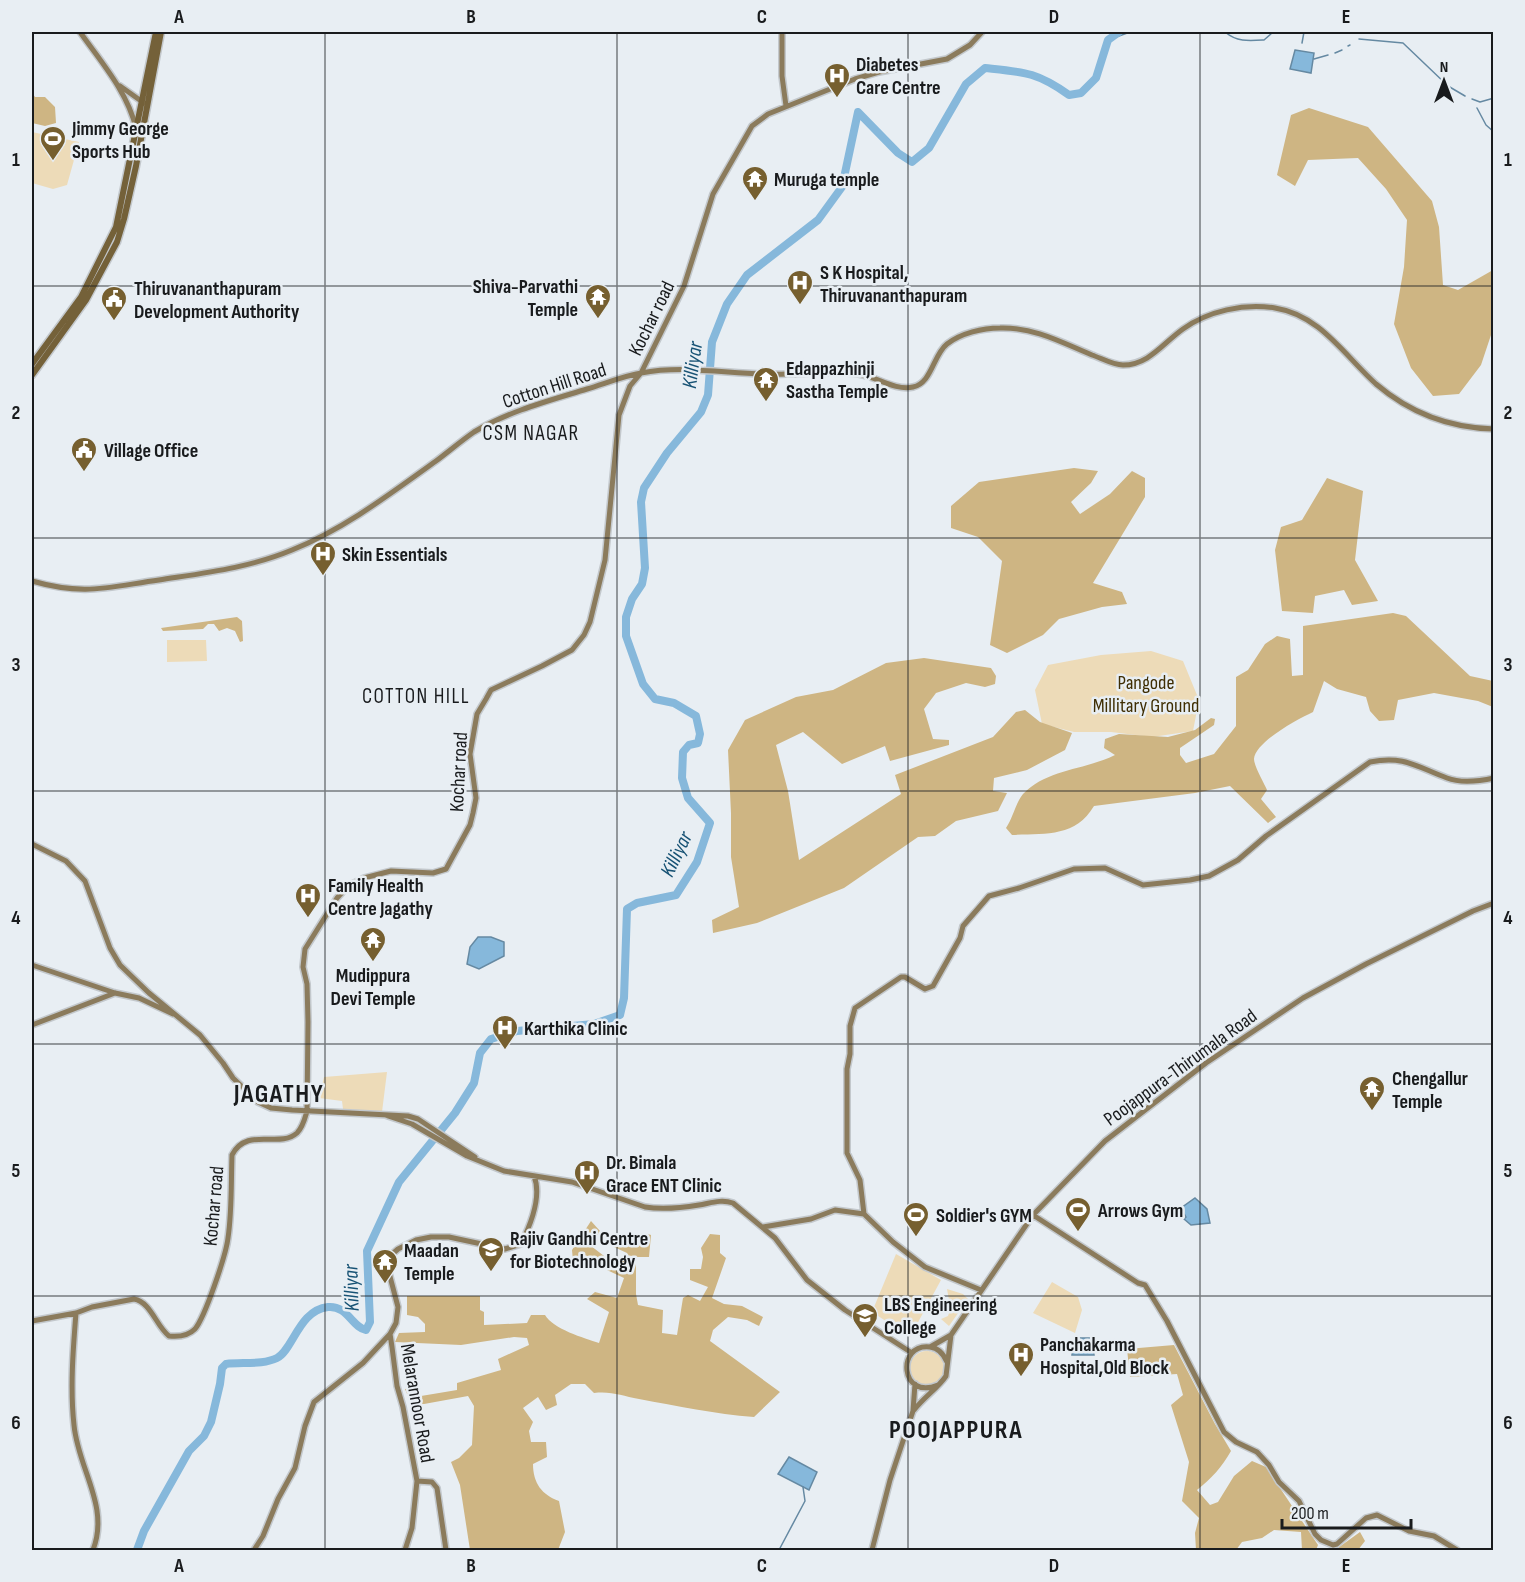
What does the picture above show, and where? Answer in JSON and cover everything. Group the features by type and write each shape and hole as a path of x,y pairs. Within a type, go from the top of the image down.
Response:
{"main road":[{"path":"32,364 81,297 116,227 137,132 146,103 156,32"},
{"path":"32,375 86,300 117,242 124,219 161,32"}],"street":[{"path":"80,32 118,85 133,115 137,132"},
{"path":"782,32 782,76 786,106"},
{"name":"Kochar road","path":"76,1313 92,1307 138,1299 169,1336 183,1336 194,1329 202,1316 229,1237 232,1155 236,1148 244,1142 261,1138 280,1138 297,1133 307,1111 307,984 303,968 305,948 337,898 348,886 364,878 391,871 433,873 446,869 470,825 476,798 470,754 477,714 491,690 572,650 584,635 590,622 604,560 619,415 630,386 641,373 684,286 697,249 705,216 718,185 752,126 768,114 786,106 879,72 947,59 970,45 982,32"},
{"path":"118,85 146,103"},
{"name":"Cotton Hill Road","path":"32,581 60,589 93,590 249,565 291,550 339,526 431,464 469,435 506,415 641,373 703,370 784,375 861,374 885,383 912,387 923,382 945,345 973,332 1001,328 1026,329 1046,334 1088,353 1123,365 1149,359 1182,329 1199,319 1225,310 1256,306 1278,308 1312,322 1343,349 1377,384 1413,410 1452,425 1494,429"},
{"path":"864,1214 860,1180 847,1153 847,1069 852,1014 855,1008 901,977 927,990 933,986 960,938 963,926 989,896 1074,869 1105,868 1143,885 1209,876 1238,860 1266,836 1370,762 1385,759 1403,760 1456,780 1494,778"},
{"path":"32,844 66,861 85,881 110,948 120,965 149,993 182,1018 203,1038 224,1062 233,1078 258,1102 271,1108 397,1114 418,1119 467,1156 504,1171 572,1182 656,1209 724,1200 733,1203 775,1238 807,1280 845,1310 912,1353"},
{"name":"Poojappura-Thirumala Road","path":"951,1335 1033,1215 1105,1141 1206,1063 1311,994 1366,964 1473,911 1494,903"},
{"path":"32,965 115,993 138,998 182,1018"},
{"path":"32,1025 115,993"},
{"path":"385,1115 412,1124 450,1144"},
{"name":"Melarannoor Road","path":"405,1551 412,1528 417,1481 397,1386 390,1334 396,1323 398,1307 388,1262 393,1252 416,1239 449,1237 505,1249 521,1244 537,1191 534,1176"},
{"path":"763,1227 811,1219 835,1210 864,1214 893,1242 925,1267 981,1290"},
{"path":"1033,1215 1138,1283 1145,1285 1167,1321 1224,1432 1236,1442 1257,1452 1269,1465 1279,1482 1299,1501 1315,1534 1321,1540 1333,1545 1337,1544 1366,1518 1377,1515 1409,1531 1434,1536 1456,1551"},
{"path":"32,1321 76,1313 74,1425 77,1445 95,1497 100,1523 98,1539 93,1551"},
{"path":"254,1551 295,1468 305,1426 314,1402 363,1363 390,1334"},
{"path":"938,1385 926,1388 915,1384 910,1380 906,1369 912,1353 918,1349 930,1347 951,1335"},
{"path":"913,1411 946,1376 951,1335"},
{"path":"930,1347 941,1352 947,1362"},
{"path":"872,1551 890,1480 913,1411 915,1384"},
{"name":"Melarannoor Road","path":"417,1481 432,1482 437,1488 446,1551"}],"green space":[{"name":"Jimmy George Sports Hub","path":"32,132 79,142 67,185 53,189 32,183"},
{"path":"167,640 206,640 207,661 167,662"},
{"name":"Pangode Millitary Ground","path":"1151,651 1183,661 1199,700 1193,731 1152,737 1111,732 1074,732 1042,724 1035,690 1048,665 1101,655"},
{"path":"387,1072 382,1112 343,1109 342,1101 319,1098 324,1077"},
{"path":"896,1254 941,1280 910,1337 872,1312"},
{"path":"1052,1282 1078,1297 1082,1310 1075,1333 1033,1313"},
{"path":"947,1289 963,1294 968,1299 949,1326 941,1319 948,1316 953,1301 949,1300"},
{"path":"927,1351 939,1356 944,1368 939,1380 927,1385 915,1380 910,1368 915,1356"}],"shaded area":[{"path":"32,93 35,97 45,97 55,107 56,123 45,126 32,123"},
{"path":"1309,108 1368,127 1432,201 1439,227 1443,285 1458,290 1493,270 1493,329 1481,365 1459,394 1433,396 1411,368 1394,324 1404,267 1407,220 1386,189 1358,158 1308,160 1295,186 1277,175 1291,115"},
{"path":"1074,468 1098,471 1091,483 1071,502 1080,514 1110,494 1132,471 1145,478 1145,497 1093,583 1122,592 1127,604 1102,607 1059,619 1043,635 1007,653 990,645 1002,561 978,537 951,528 951,506 979,482"},
{"path":"1327,478 1363,491 1355,560 1378,601 1352,605 1344,590 1315,596 1313,613 1282,611 1275,550 1281,527 1302,520"},
{"path":"1393,613 1406,616 1470,676 1493,681 1493,707 1478,701 1434,693 1398,700 1394,720 1379,721 1370,711 1366,697 1337,689 1324,681 1313,712 1278,732 1256,752 1254,762 1267,790 1261,799 1276,817 1268,823 1230,786 1195,793 1094,806 1078,824 1058,832 1012,835 1006,828 1023,794 1043,779 1115,755 1104,748 1105,739 1119,734 1168,737 1195,730 1211,718 1215,719 1214,725 1180,748 1180,755 1186,763 1214,754 1236,726 1236,677 1248,670 1265,644 1277,636 1290,639 1292,676 1303,675 1303,626"},
{"path":"237,617 242,621 243,641 240,642 235,631 227,628 219,631 214,624 208,624 203,629 163,631 161,628"},
{"path":"924,658 991,668 996,676 995,684 985,687 966,683 936,693 924,709 933,739 949,740 949,745 890,761 885,746 842,764 803,732 776,745 788,791 799,860 901,794 895,775 993,737 1016,712 1025,710 1040,722 1072,733 1065,750 1027,770 994,778 993,791 1007,793 998,811 956,821 935,836 918,837 844,888 757,923 713,933 712,920 739,907 731,857 728,750 745,720 796,697 833,690 886,663"},
{"path":"591,1221 600,1231 591,1246 608,1259 627,1261 627,1253 614,1247 621,1236 644,1233 651,1235 649,1257 636,1257 638,1305 663,1310 662,1333 677,1335 683,1298 688,1295 700,1301 708,1287 690,1280 690,1269 701,1269 703,1257 701,1248 710,1234 720,1235 720,1253 726,1258 712,1298 724,1304 742,1306 763,1317 759,1326 747,1320 728,1317 713,1330 710,1341 780,1392 754,1417 696,1410 612,1393 594,1393 585,1384 571,1384 555,1395 557,1405 546,1410 538,1397 523,1408 533,1422 529,1431 531,1442 546,1442 547,1457 533,1464 533,1471 543,1492 559,1501 565,1532 558,1550 470,1550 460,1485 451,1462 459,1458 472,1445 474,1406 468,1396 424,1404 411,1403 405,1389 418,1387 421,1396 457,1390 457,1383 501,1370 498,1359 529,1345 527,1338 514,1337 461,1345 395,1342 399,1333 425,1332 425,1324 418,1317 407,1315 407,1296 480,1296 480,1310 484,1312 484,1325 527,1323 531,1315 545,1315 562,1329 599,1343 609,1312 587,1299 595,1292 617,1298 624,1278 592,1263 573,1261 572,1250"},
{"path":"1174,1345 1231,1451 1216,1472 1197,1490 1210,1505 1218,1502 1234,1476 1252,1461 1266,1467 1318,1545 1316,1550 1302,1550 1301,1532 1274,1530 1262,1538 1242,1542 1236,1550 1196,1550 1195,1533 1199,1518 1182,1501 1189,1462 1171,1405 1183,1395 1177,1374 1130,1377 1127,1349"},
{"path":"1360,1532 1365,1541 1358,1550 1335,1550"}],"water":[{"path":"1295,50 1314,53 1311,73 1290,69"},
{"path":"478,937 491,937 504,942 504,956 479,969 467,964 470,947"},
{"path":"1195,1198 1207,1209 1210,1223 1191,1225 1184,1219 1186,1217 1181,1208"},
{"path":"1074,1338 1092,1338 1094,1355 1072,1355"},
{"path":"789,1457 817,1472 809,1490 778,1474"}],"waterway":[{"name":"Killiyar","path":"137,1550 144,1531 189,1451 204,1436 211,1422 222,1368 226,1364 259,1362 277,1358 283,1354 303,1322 318,1310 328,1307 340,1309 366,1330 370,1322 367,1251 399,1182 455,1113 474,1083 480,1053 491,1039 517,1031 594,1024 620,1015 624,998 627,909 637,903 676,895 697,862 710,823 688,798 682,778 683,752 689,745 698,743 700,734 696,716 674,703 655,699 643,684 626,636 626,617 632,599 642,584 645,568 641,502 644,488 667,453 701,412 708,395 712,342 727,304 747,275 818,220 842,187 858,112 898,153 912,162 929,148 966,84 985,68 1030,74 1069,95 1081,93 1096,78 1108,40 1119,32"},
{"name":"Killiyar","path":"1108,40 1130,32"},
{"path":"1225,32 1238,39 1253,41 1264,40 1273,32"},
{"path":"1302,43 1304,32"},
{"path":"1359,39 1403,43 1448,86 1465,96"},
{"path":"1335,53 1342,50"},
{"path":"1314,59 1328,55"},
{"path":"1472,99 1480,102 1494,98"},
{"path":"1477,108 1486,125 1494,132"},
{"path":"779,1550 805,1501 803,1487"}],"place":[{"name":"Diabetes Care Centre","path":"837,99"},
{"name":"Jimmy George Sports Hub","path":"53,162"},
{"name":"Muruga temple","path":"755,202"},
{"name":"S K Hospital, Thiruvananthapuram","path":"800,306"},
{"name":"Shiva-Parvathi Temple","path":"598,320"},
{"name":"Thiruvananthapuram Development Authority","path":"114,322"},
{"name":"Edappazhinji Sastha Temple","path":"766,403"},
{"name":"Village Office","path":"84,473"},
{"name":"Skin Essentials","path":"323,577"},
{"name":"Family Health Centre Jagathy","path":"308,919"},
{"name":"Mudippura Devi Temple","path":"373,963"},
{"name":"Karthika Clinic","path":"505,1051"},
{"name":"Chengallur Temple","path":"1372,1112"},
{"name":"Dr. Bimala Grace ENT Clinic","path":"587,1196"},
{"name":"Arrows Gym","path":"1078,1233"},
{"name":"Soldier's GYM","path":"916,1238"},
{"name":"Rajiv Gandhi Centre for Biotechnology","path":"491,1273"},
{"name":"Maadan Temple","path":"385,1285"},
{"name":"LBS Engineering College","path":"865,1339"},
{"name":"Panchakarma Hospital,Old Block","path":"1021,1378"}],"district":[{"name":"CSM NAGAR","path":"531,433"},
{"name":"COTTON HILL","path":"416,696"},
{"name":"JAGATHY","path":"279,1093"},
{"name":"POOJAPPURA","path":"956,1429"}]}
